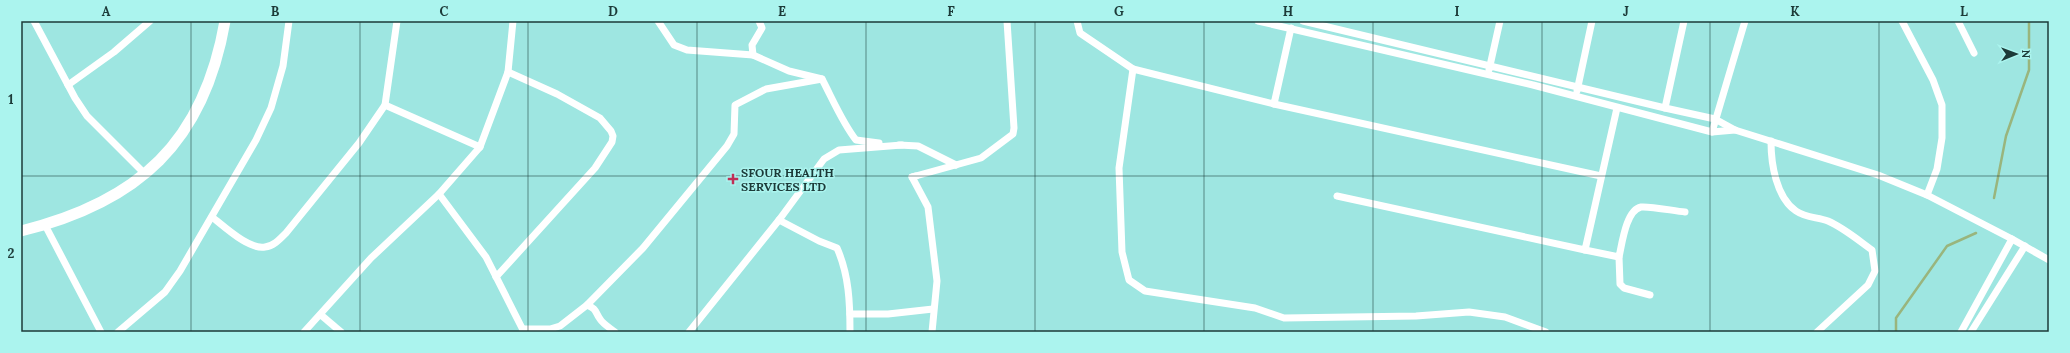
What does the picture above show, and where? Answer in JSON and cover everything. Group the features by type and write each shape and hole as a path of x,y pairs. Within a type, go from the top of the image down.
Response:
{"main road":[{"path":"21,231 45,225 86,209 117,194 145,174 168,153 185,130 203,99 215,68 225,21"}],"street":[{"path":"34,21 68,85 87,116 145,174"},
{"path":"68,85 114,52 150,21"},
{"path":"118,332 165,292 180,271 256,140 271,108 283,66 289,21"},
{"path":"212,217 252,246 265,247 275,243 310,205 360,143 386,105 397,21"},
{"path":"304,332 371,258 439,194 480,147 508,72 513,21"},
{"path":"658,21 674,45 686,50 754,55 790,71 822,79 843,117 847,130 856,140 918,146 956,165 912,177"},
{"path":"754,55 752,45 762,28 759,21"},
{"path":"912,177 982,158 1013,134 1014,128 1007,21"},
{"path":"1077,21 1080,33 1133,69 1274,104 1601,176"},
{"path":"1258,21 1488,74 1712,132 1735,130"},
{"path":"1303,21 1715,119 1735,130 1844,163 1927,195 2049,260"},
{"path":"1488,74 1500,21"},
{"path":"1576,96 1592,21"},
{"path":"1665,108 1684,21"},
{"path":"1712,132 1745,21"},
{"path":"1902,21 1933,80 1942,105 1942,138 1937,169 1927,195"},
{"path":"1958,21 1974,53"},
{"path":"1274,104 1291,28"},
{"path":"1133,69 1119,168 1122,252 1129,280 1145,291 1255,308 1284,318 1416,316 1469,312 1505,317 1546,332"},
{"path":"496,277 595,168 612,142 613,136 611,131 600,118 557,94 508,72"},
{"path":"439,194 486,257 524,331 550,329 560,326 587,305 643,248 727,146 734,134 735,105 766,89 822,79"},
{"path":"386,105 480,147"},
{"path":"1585,250 1616,108"},
{"path":"1771,141 1771,154 1776,178 1784,199 1796,211 1809,218 1826,220 1838,226 1872,250 1875,271 1868,285 1817,332"},
{"path":"689,332 779,220 824,159 839,150 902,145"},
{"path":"912,177 928,207 937,281 933,309 932,332"},
{"path":"1337,196 1619,257"},
{"path":"1650,295 1624,288 1620,284 1619,257 1628,220 1634,211 1641,207 1685,212"},
{"path":"779,220 819,241 837,248 844,264 850,302 850,332"},
{"path":"45,225 101,332"},
{"path":"1961,332 2012,239"},
{"path":"1971,332 2025,246"},
{"path":"587,305 593,307 598,313 599,318 615,332"},
{"path":"850,314 888,314 933,309"},
{"path":"321,315 341,332"}],"waterway":[{"path":"1994,198 2006,136 2029,70 2029,21"},
{"path":"1896,332 1896,318 1947,246 1976,233"}],"place":[{"name":"SFOUR HEALTH SERVICES LTD","path":"733,179"}]}
